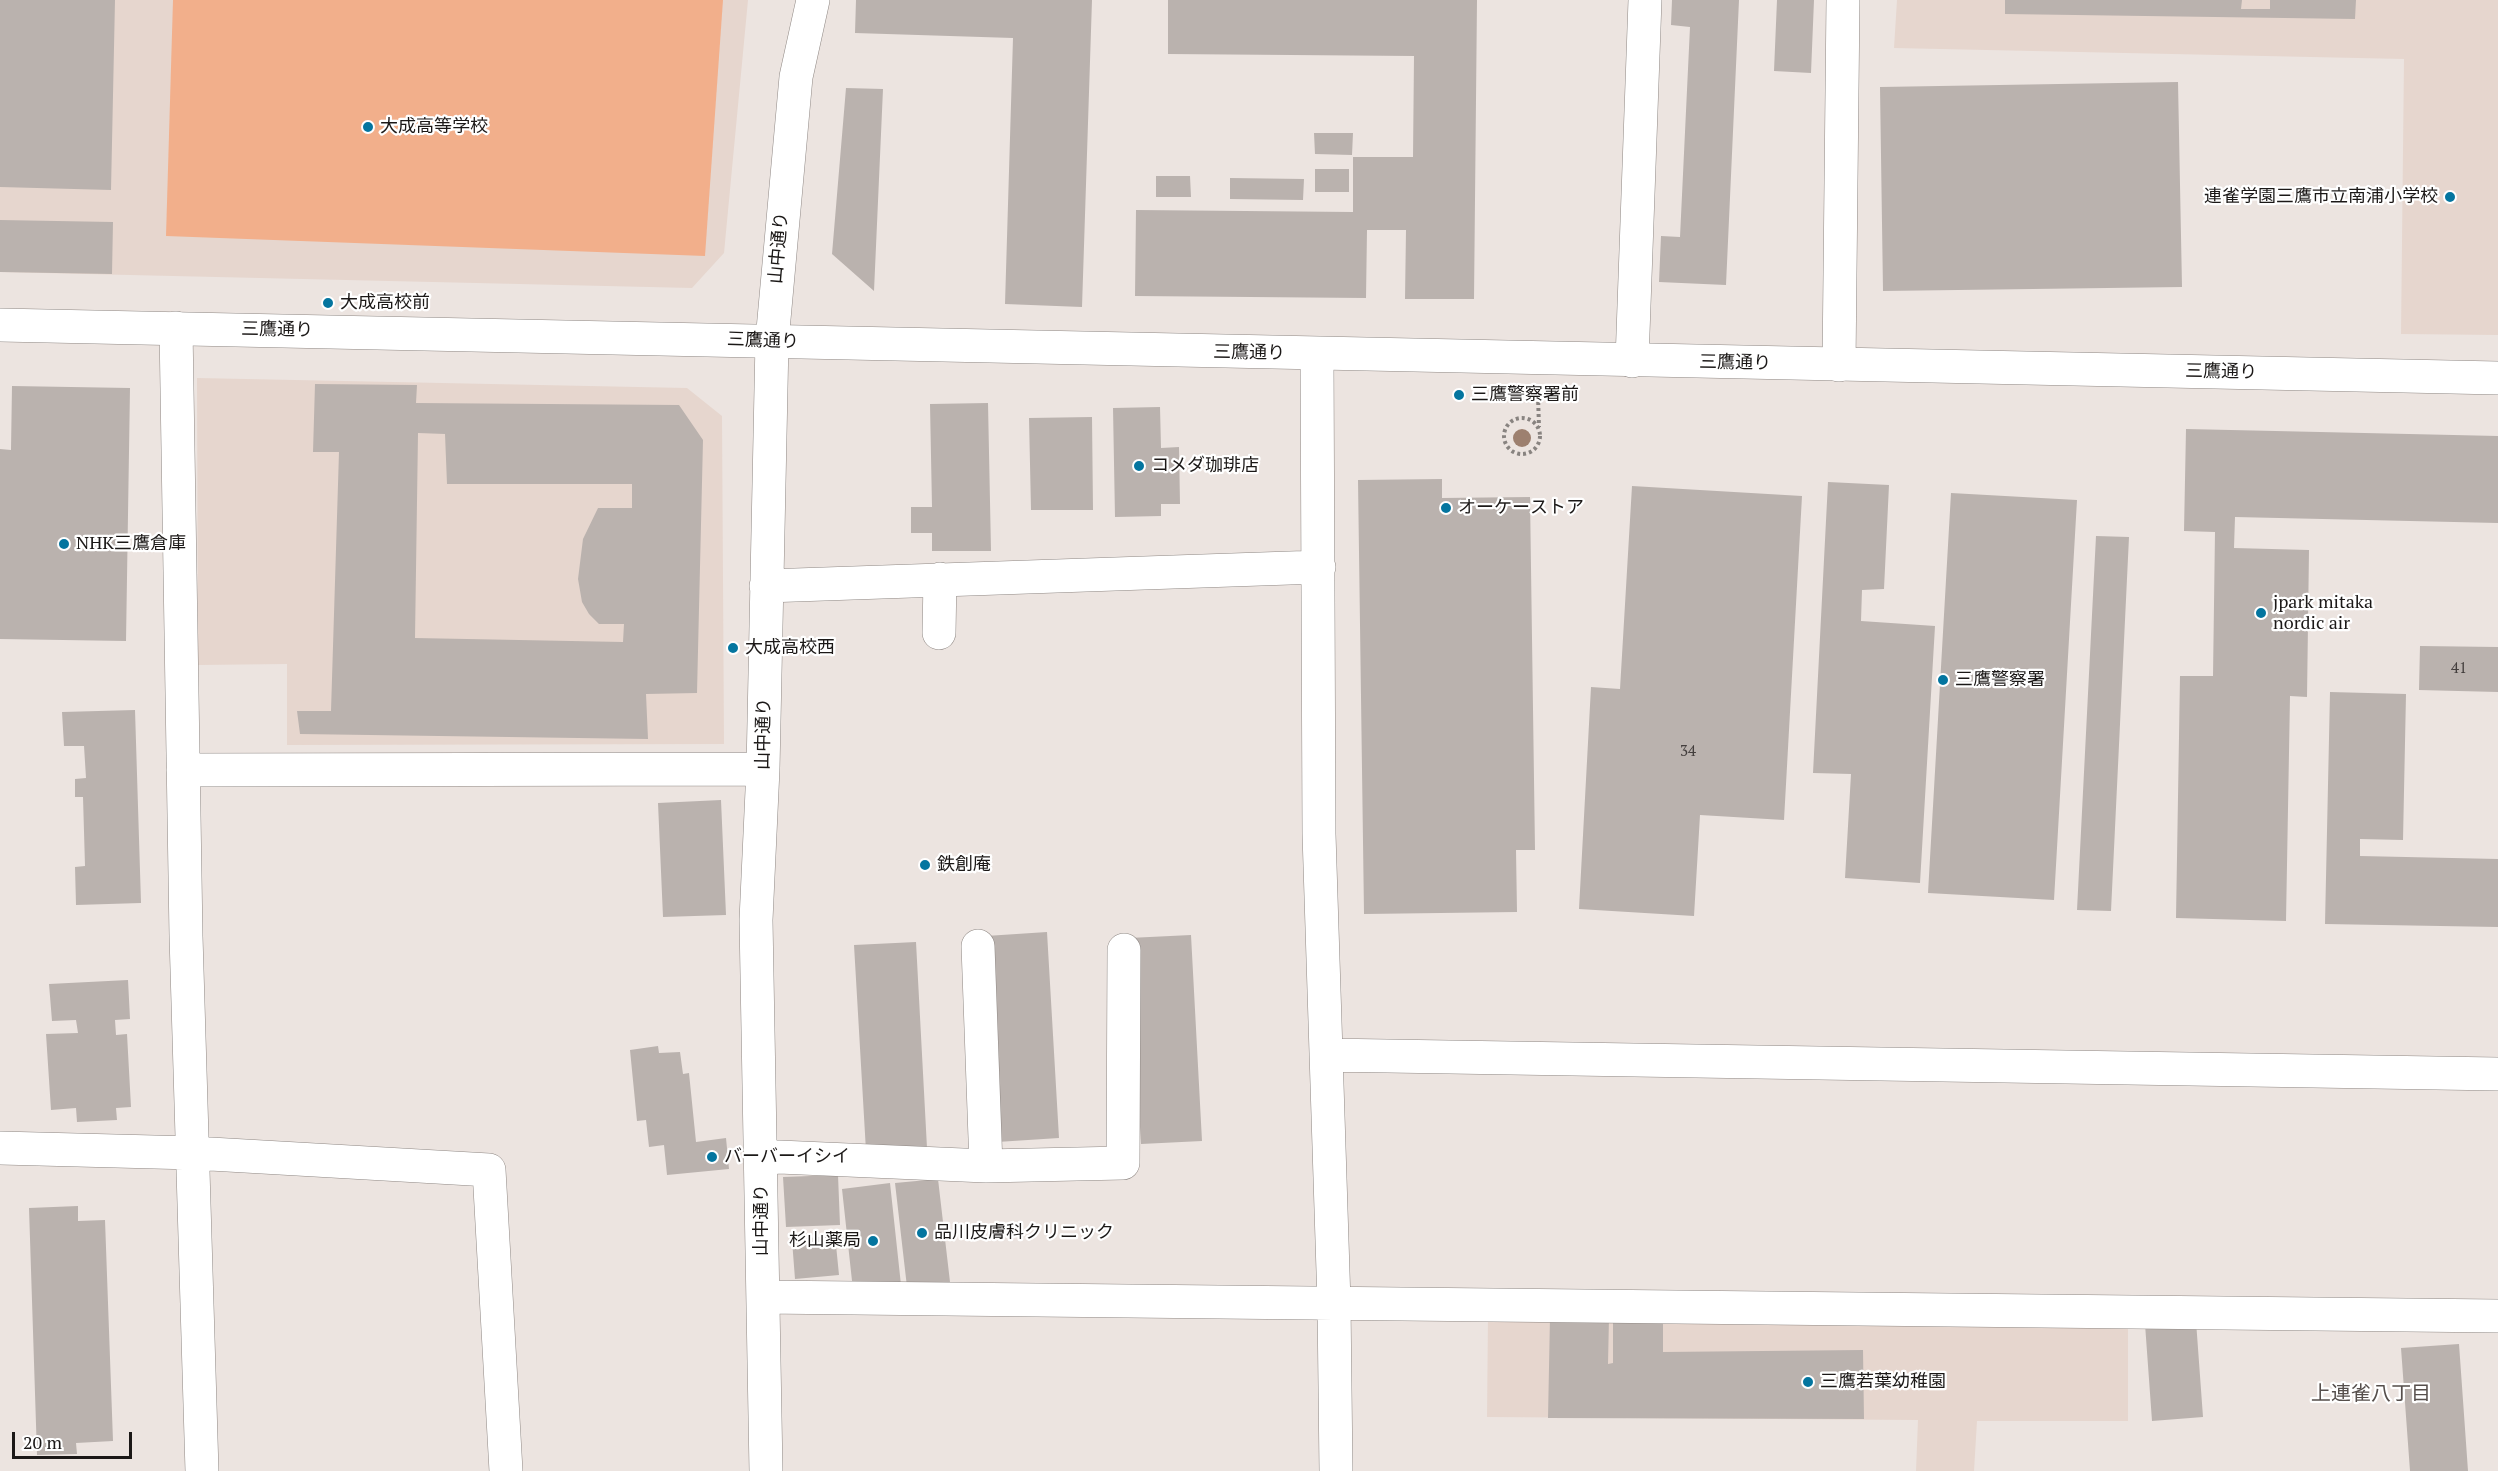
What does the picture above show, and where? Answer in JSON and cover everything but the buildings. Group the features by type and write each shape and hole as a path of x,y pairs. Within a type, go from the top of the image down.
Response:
{"street":[{"name":"山中通り","path":"766,1471 756,920 763,769 772,341 796,78 813,0"},
{"path":"1632,361 1645,0"},
{"path":"1839,364 1843,0"},
{"name":"三鷹通り","path":"0,325 1317,355 2498,378"},
{"path":"176,328 183,770 202,1471"},
{"path":"1317,355 1319,834 1334,1303 1336,1471"},
{"path":"766,586 1319,567"},
{"path":"939,633 940,579"},
{"path":"183,770 763,769"},
{"path":"978,946 986,1166"},
{"path":"761,1159 779,1157 986,1166 1123,1163 1124,950"},
{"path":"1326,1055 2498,1074"},
{"path":"0,1148 193,1153 489,1170 506,1471"},
{"path":"763,1297 2498,1316"}],"path":[{"path":"1538,396 1539,427 1538,447 1530,453 1513,453 1506,446 1505,428 1512,420 1522,417 1532,419 1539,427"}],"shaded area":[{"name":"大成高等学校","path":"0,0 748,0 724,253 692,288 0,272"},
{"name":"大成高等学校","path":"173,0 723,0 705,256 166,236"},
{"name":"連雀学園三鷹市立南浦小学校","path":"1897,0 2498,0 2498,335 2401,334 2404,59 1894,48"},
{"path":"197,378 687,388 722,416 724,744 287,745 287,664 198,665"},
{"name":"三鷹若葉幼稚園","path":"1488,1316 2128,1320 2128,1421 1977,1421 1974,1471 1916,1471 1918,1420 1487,1417"}],"place":[{"name":"大成高等学校","path":"368,127"},
{"name":"連雀学園三鷹市立南浦小学校","path":"2450,197"},
{"name":"大成高校前","path":"328,303"},
{"name":"三鷹警察署前","path":"1459,395"},
{"name":"コメダ珈琲店","path":"1139,466"},
{"name":"オーケーストア","path":"1446,508"},
{"name":"NHK三鷹倉庫","path":"64,544"},
{"name":"jpark mitaka nordic air","path":"2261,613"},
{"name":"大成高校西","path":"733,648"},
{"name":"三鷹警察署","path":"1943,680"},
{"name":"鉄創庵","path":"925,865"},
{"name":"バーバーイシイ","path":"712,1157"},
{"name":"品川皮膚科クリニック","path":"922,1233"},
{"name":"杉山薬局","path":"873,1241"},
{"name":"三鷹若葉幼稚園","path":"1808,1382"}],"district":[{"name":"上連雀八丁目","path":"2371,1394"}]}
